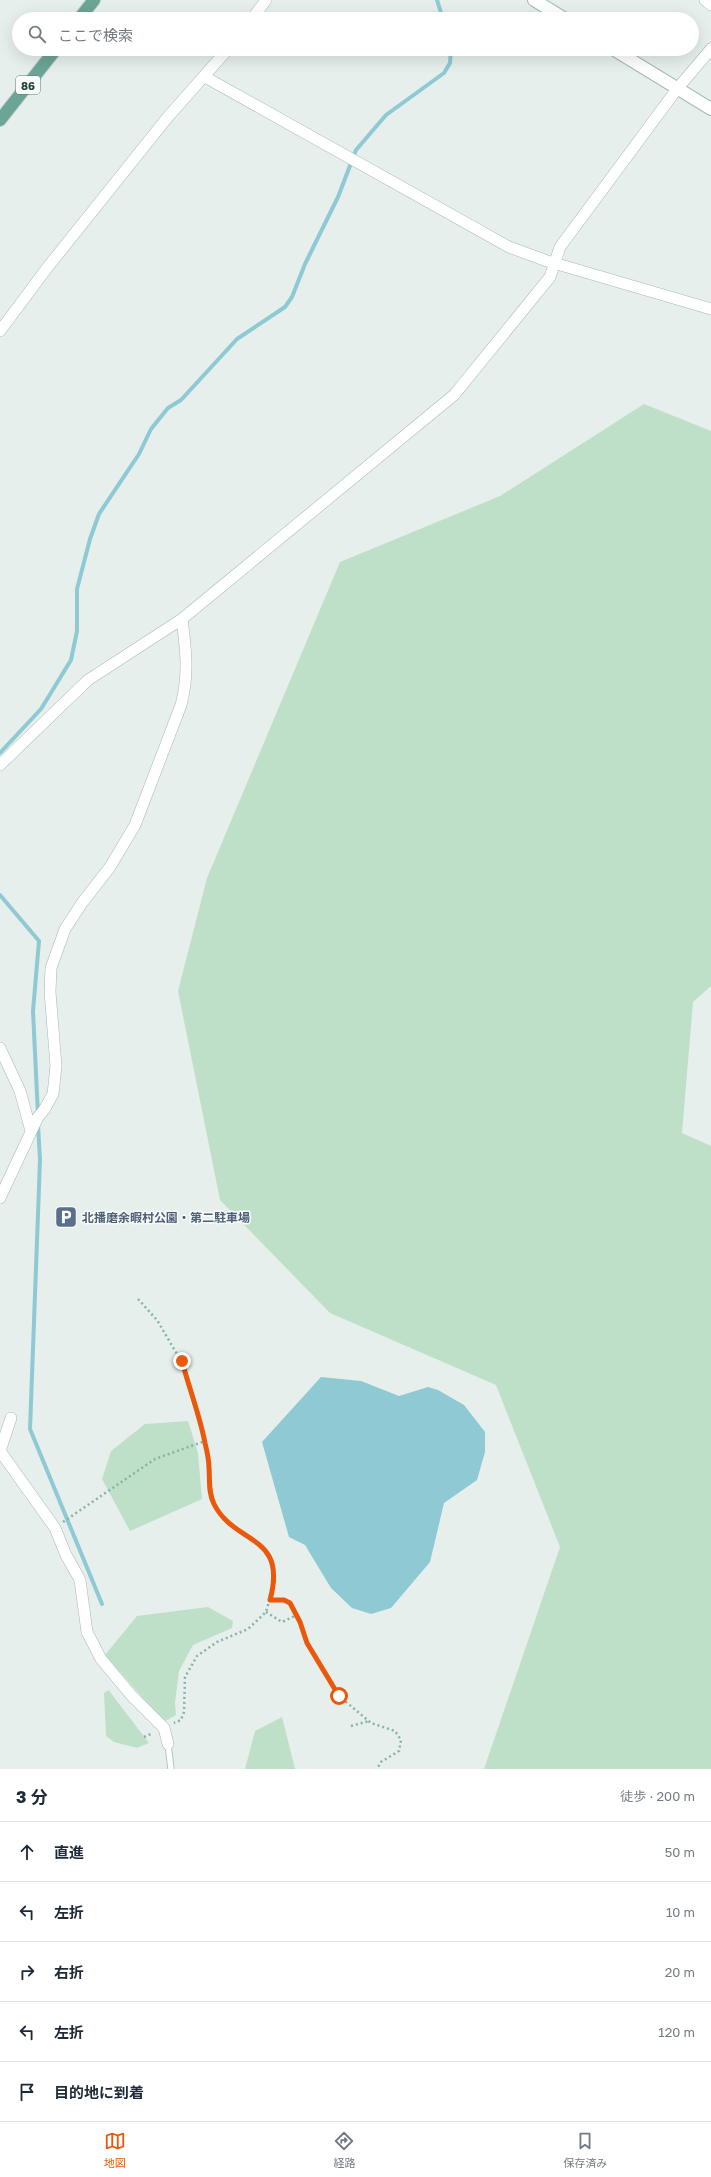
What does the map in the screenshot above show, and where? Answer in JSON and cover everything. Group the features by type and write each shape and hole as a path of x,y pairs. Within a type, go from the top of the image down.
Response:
{"main road":[{"path":"85,12 94,0"},
{"name":"86","path":"0,120 50,56"}],"street":[{"path":"257,12 266,0"},
{"path":"534,0 554,12"},
{"path":"705,0 711,5"},
{"path":"0,766 88,680 182,619 454,395 550,277 560,247 677,89 711,49"},
{"path":"0,331 47,268 167,118 222,56"},
{"path":"624,56 711,109"},
{"path":"205,77 510,247 555,263 711,309"},
{"path":"0,1198 31,1131 53,1094 56,1066 50,992 51,968 65,929 82,903 110,867 135,825 181,705 186,685 188,662 182,619"},
{"path":"0,1048 20,1091 31,1131"},
{"path":"11,1418 0,1451 55,1528 66,1555 80,1580 87,1632 101,1659 131,1695 164,1728 168,1744"}],"lane":[{"path":"168,1744 171,1769"}],"path":[{"path":"138,1299 157,1320 182,1361 205,1441 209,1467 210,1493 214,1505 229,1522 255,1541 271,1558 275,1581 266,1612 248,1629 217,1642 197,1656 185,1677 184,1712 181,1720 164,1728"},
{"path":"55,1528 155,1459 205,1441"},
{"path":"270,1600 284,1600 290,1603 297,1615 307,1643 339,1696 369,1721 395,1731 401,1740 399,1751 381,1762 377,1769"},
{"path":"266,1612 282,1622 297,1615"},
{"path":"351,1726 369,1721"}],"green space":[{"path":"644,404 711,431 711,986 693,1002 682,1133 711,1146 711,1769 484,1769 560,1547 496,1385 330,1313 220,1200 178,991 207,878 340,562 500,496"},
{"path":"188,1421 198,1453 202,1499 130,1531 102,1479 111,1451 145,1424"},
{"path":"208,1607 233,1621 232,1628 193,1645 179,1671 175,1703 176,1715 164,1722 105,1655 137,1616"},
{"path":"109,1690 149,1743 137,1748 114,1742 106,1736 104,1693"},
{"path":"282,1717 295,1769 245,1769 255,1731"}],"water":[{"path":"321,1377 361,1381 399,1396 428,1387 438,1390 464,1405 485,1432 485,1452 477,1480 444,1503 430,1562 391,1608 371,1614 352,1608 331,1588 305,1545 289,1537 262,1442"}],"waterway":[{"path":"437,0 441,12"},
{"path":"0,753 41,709 71,660 77,631 77,589 90,539 99,514 139,454 151,429 168,408 181,400 237,339 285,307 292,297 305,264 338,197 356,150 386,115 444,73 450,63 450,56"},
{"path":"0,895 39,941 33,1011 38,1115"},
{"path":"38,1125 40,1160 30,1429 102,1604"}],"place":[{"name":"北播磨余暇村公園・第二駐車場","path":"66,1217"}],"route":[{"path":"182,1361 205,1441 209,1467 210,1493 214,1505 229,1522 255,1541 271,1558 275,1581 270,1600 284,1600 290,1603 300,1622 307,1643 339,1696"}]}
